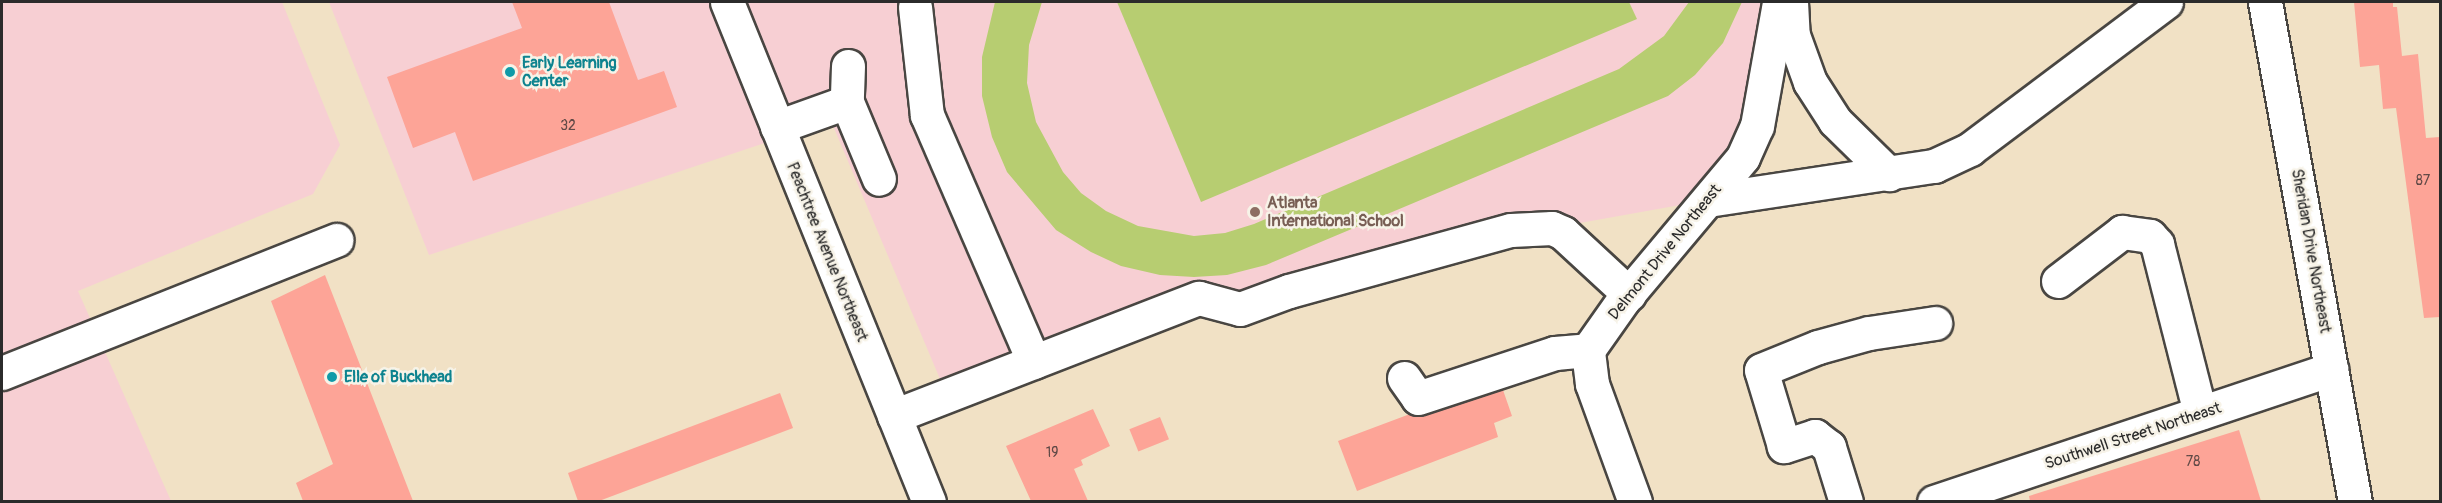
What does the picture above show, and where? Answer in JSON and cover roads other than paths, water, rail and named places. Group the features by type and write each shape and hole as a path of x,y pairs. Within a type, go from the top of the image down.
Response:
{"street":[{"name":"Peachtree Avenue Northeast","path":"727,2 928,501"},
{"name":"Delmont Drive Northeast","path":"1588,350 1629,294 1743,157 1757,126 1779,2"},
{"path":"1791,2 1793,35 1810,82 1835,121 1889,174"},
{"path":"1708,200 1934,166 1970,149 2166,2"},
{"name":"Sheridan Drive Northeast","path":"2265,2 2355,501"},
{"path":"915,7 927,115 1034,362"},
{"path":"848,66 847,102 879,178"},
{"path":"777,127 847,102"},
{"path":"894,416 1198,298 1240,309 1289,291 1523,228 1552,228 1563,233 1629,294"},
{"path":"2058,281 2122,232 2150,236 2157,244 2200,413"},
{"path":"2,373 336,240"},
{"path":"1846,501 1829,447 1815,436 1784,446 1761,370 1818,347 1869,333 1935,323"},
{"path":"1404,378 1418,398 1555,353 1588,350 1592,384 1635,501"},
{"name":"Southwell Street Northeast","path":"1935,501 2331,369"}],"place":[{"name":"Early Learning Center","path":"510,72"},
{"name":"Atlanta International School","path":"1255,212"},
{"name":"Elle of Buckhead","path":"332,377"}]}
